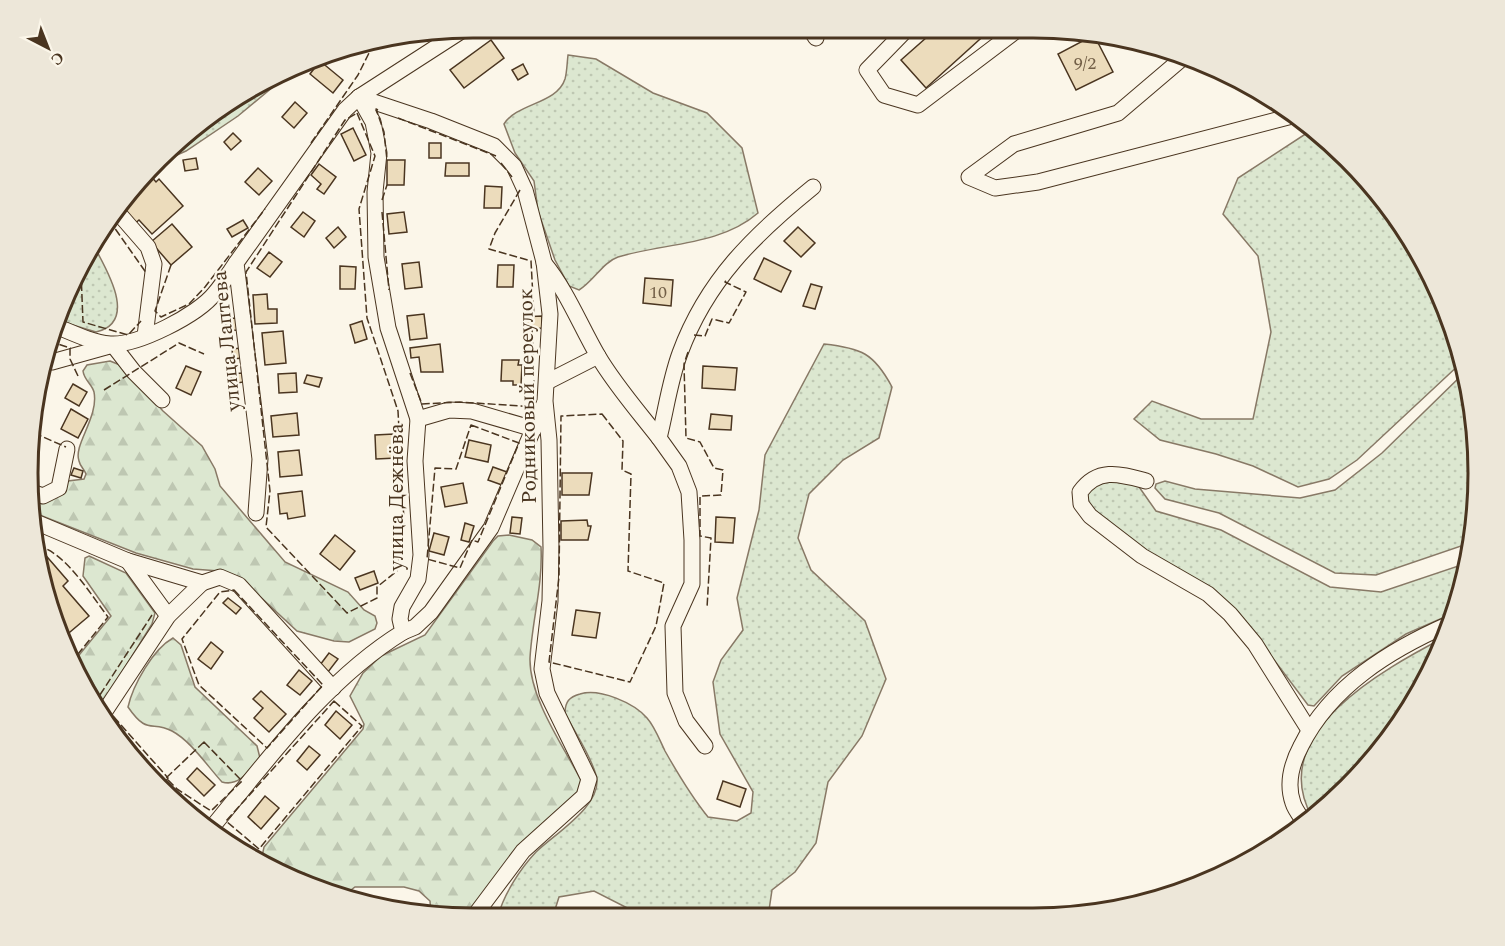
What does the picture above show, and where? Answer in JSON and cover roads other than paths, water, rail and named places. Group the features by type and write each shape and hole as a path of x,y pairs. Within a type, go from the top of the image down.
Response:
{"street":[{"name":"улица Лаптева","path":"256,513 260,459 236,263 338,118 359,97 450,38"},
{"path":"898,38 867,70 884,95 918,105 1006,38"},
{"path":"1177,63 1118,113 1014,144 969,177 995,188 1038,182 1284,118"},
{"name":"Родниковый переулок","path":"359,97 431,121 494,146 514,166 525,190 544,262 550,314 545,401 549,440 552,548 550,601 542,669 547,693 589,779 584,796 523,850 480,908"},
{"name":"улица Дежнёва","path":"359,97 373,122 379,153 375,192 376,257 388,328 418,418 415,461 421,555 418,579 402,607 400,619 403,632"},
{"path":"659,438 679,356 703,302 760,231 813,187"},
{"path":"121,216 148,247 154,264 145,336"},
{"path":"544,262 555,277 598,356 619,389 679,465 689,492 692,584 673,626 675,693 686,721 705,746"},
{"path":"52,362 145,336 191,314 215,295 236,263"},
{"path":"63,329 94,342 113,345 134,372 162,400"},
{"path":"547,382 598,356"},
{"path":"215,824 333,688 374,650 403,632 416,627 431,612 491,528 545,401"},
{"path":"418,418 448,410 472,411 534,429"},
{"path":"38,494 43,496 59,488 67,448"},
{"path":"1146,481 1116,473 1098,475 1087,482 1080,492 1081,504 1090,516 1142,555 1208,594 1230,614 1255,644 1309,730"},
{"path":"40,524 128,561 202,583"},
{"path":"128,561 168,616"},
{"path":"107,708 168,616 202,583 220,577 239,585 333,688"},
{"path":"1301,816 1293,803 1290,781 1293,761 1309,730 1346,685 1412,640 1438,629"}]}
